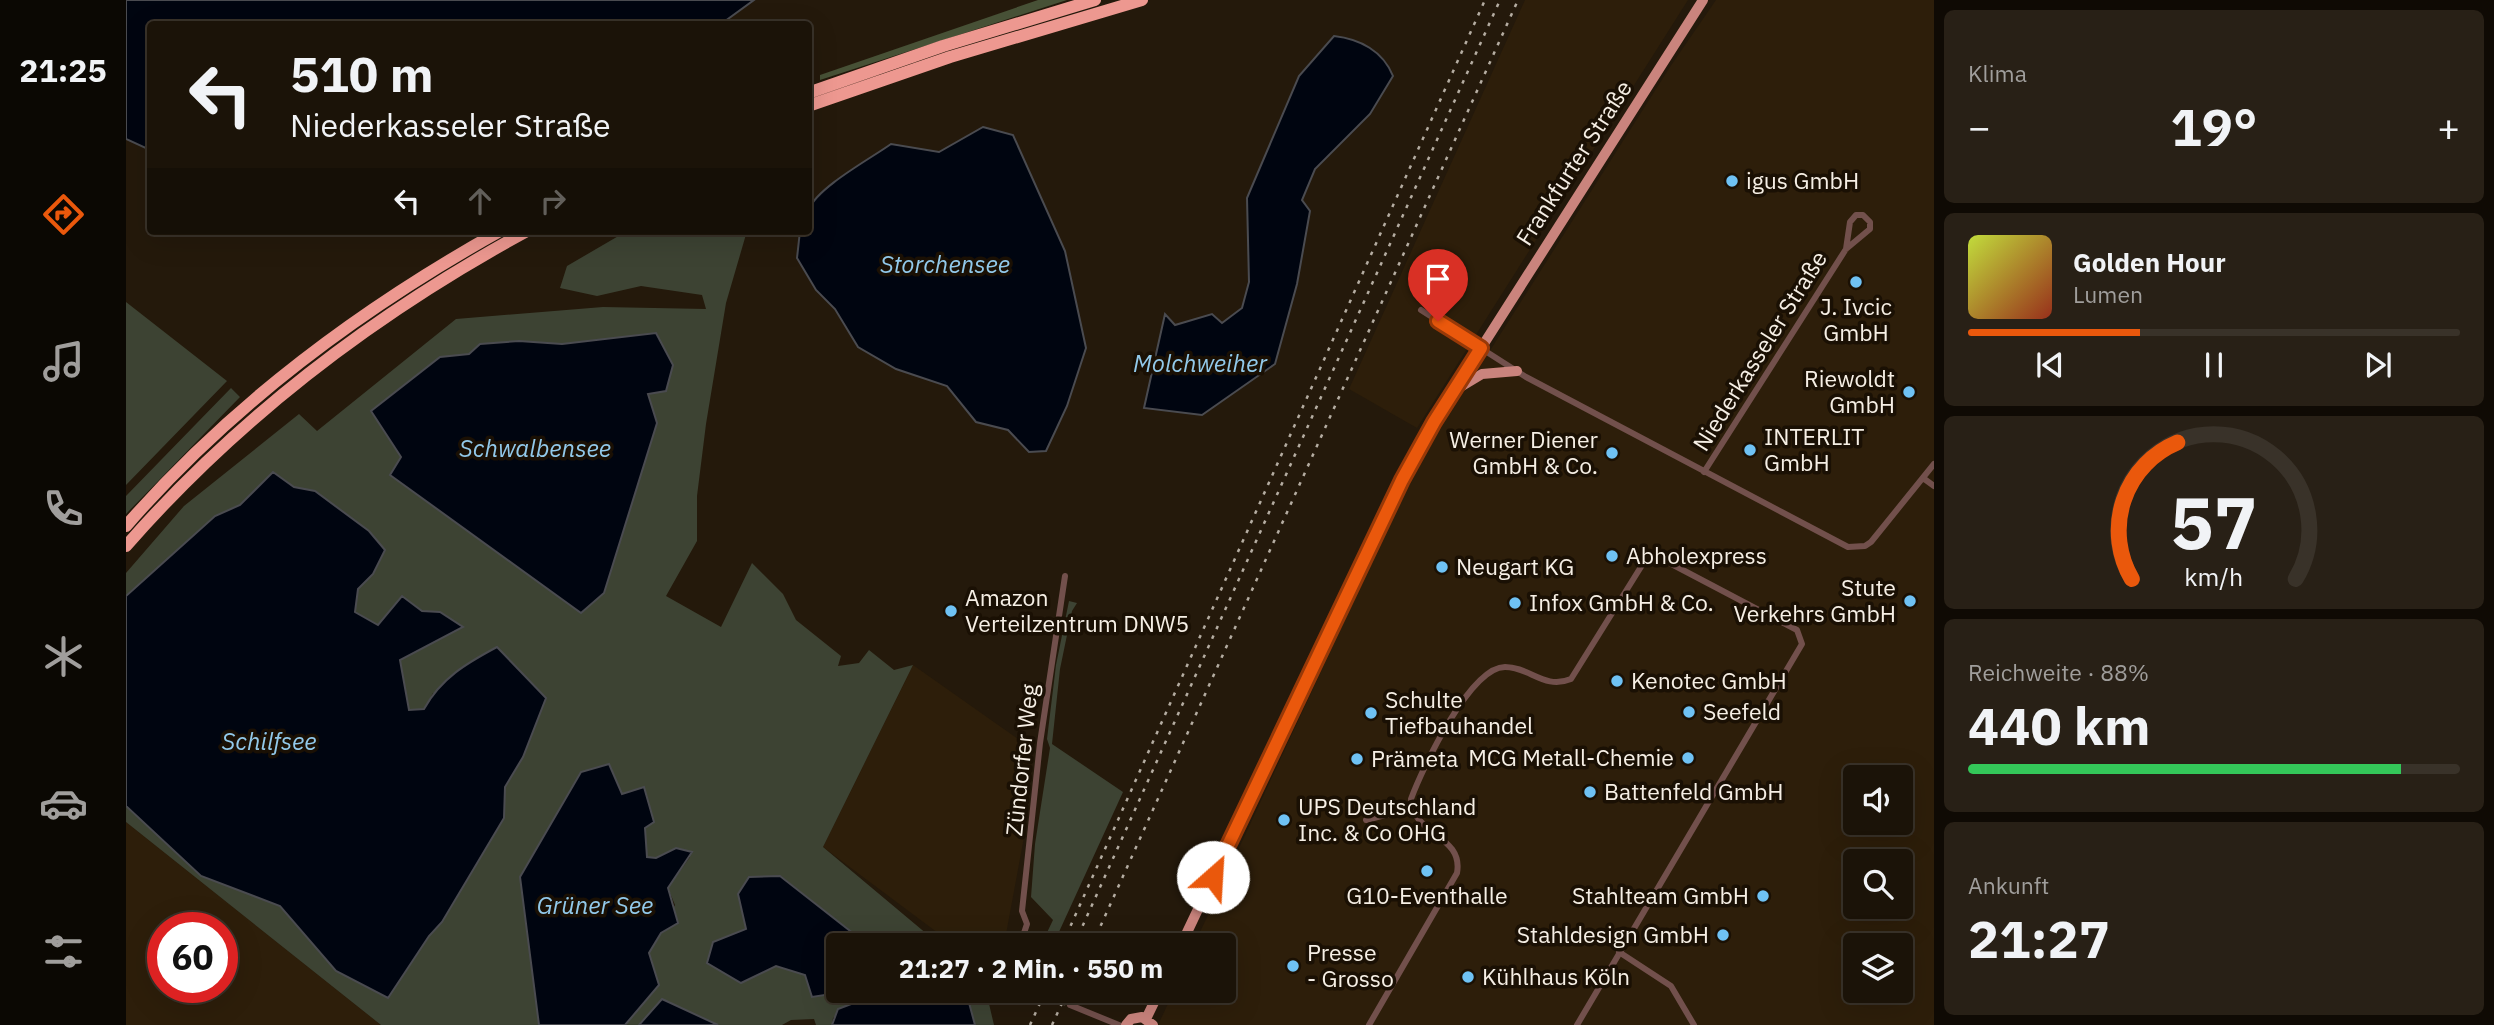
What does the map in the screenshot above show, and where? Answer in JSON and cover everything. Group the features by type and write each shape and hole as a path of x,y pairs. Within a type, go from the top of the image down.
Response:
{"highway":[{"path":"812,92 943,46 1095,0"},
{"path":"812,105 950,57 1142,0"},
{"path":"126,526 212,439 319,348 422,277 493,235"},
{"path":"126,546 219,449 326,359 463,266 520,235"}],"main road":[{"name":"Frankfurter Straße","path":"1187,933 1402,480 1452,393 1703,0"},
{"path":"1452,393 1482,374 1517,371"},
{"path":"1126,1025 1136,1018 1150,1022 1156,1003"}],"street":[{"name":"Niederkasseler Straße","path":"1704,472 1846,249 1870,229 1870,222 1863,215 1856,215 1850,222 1846,249"},
{"name":"Niederkasseler Straße","path":"1421,310 1517,371 1704,472 1855,548 1871,542 1934,464"},
{"path":"1923,478 1934,486"},
{"path":"1369,1025 1454,881 1458,868 1451,846 1422,825 1412,808 1411,799 1416,784 1476,683 1489,671 1507,667 1552,683 1571,679 1644,562 1652,558 1666,560 1784,622 1802,636 1798,650 1577,1025"},
{"name":"Zündorfer Weg","path":"1024,933 1027,924 1022,911 1040,743 1065,576"},
{"path":"1366,820 1412,808"},
{"path":"1619,952 1671,986 1694,1025"},
{"path":"1070,1005 1119,1025"}],"shaded area":[{"path":"1525,0 1688,0 1417,428 1349,389"},
{"path":"1716,0 1934,0 1934,1025 1158,1025 1168,1003 1236,1003 1236,933 1200,933 1396,510 1437,434 1670,67"},
{"path":"913,665 1032,749 1024,837 1006,933 938,933 823,847"},
{"path":"126,822 381,1025 126,1025"}],"green space":[{"path":"1038,0 1067,0 820,80 820,75"},
{"path":"620,235 746,235 726,303 706,424 697,496 697,541 666,596 721,627 752,563 783,594 796,620 841,656 838,666 859,663 869,650 894,670 913,665 823,847 926,933 853,933 781,876 738,894 746,929 713,942 741,983 776,966 806,975 826,993 826,1003 856,1003 833,1018 832,1025 816,1025 814,1019 791,1020 782,1025 718,1025 662,999 639,1025 625,1025 659,985 649,953 675,905 668,888 690,857 646,857 643,787 622,794 609,765 520,877 539,1025 381,1025 126,822 126,806 201,876 280,906 336,971 429,936 442,922 504,818 505,787 523,757 433,693 424,709 409,711 400,660 462,626 440,612 422,611 402,596 378,625 355,612 358,589 373,574 315,491 294,487 273,472 240,505 215,516 126,596 126,573 184,506 299,414 317,431 456,319 603,307 706,309 702,295 641,286 597,296 560,288 567,266","holes":["656,333 648,394 657,423 391,475 401,457 440,357 469,354 519,341 562,344"]},
{"path":"126,302 227,381 126,485"},
{"path":"231,388 240,397 126,514 126,496"},
{"path":"1069,601 1077,603 1072,611 1060,669 1052,744 1123,792 1058,933 1047,933 1053,920 1031,897 1035,844 1050,748 1047,739 1056,665"},
{"path":"969,1003 989,1003 994,1025 975,1025"}],"water":[{"path":"126,0 754,0 725,21 147,21 147,149 126,139"},
{"name":"Molchweiher","path":"1334,36 1353,40 1370,48 1389,67 1393,76 1370,114 1315,169 1302,200 1310,211 1297,284 1275,364 1202,415 1144,408 1165,314 1175,325 1212,314 1222,323 1242,308 1249,282 1247,198 1299,76"},
{"name":"Storchensee","path":"983,127 1013,135 1065,251 1086,348 1067,406 1046,451 1029,452 1008,430 976,422 947,386 896,369 858,347 835,309 816,290 797,258 800,235 812,235 812,204 846,174 891,144 939,152"},
{"name":"Schwalbensee","path":"656,333 673,365 666,391 648,394 657,423 604,593 581,613 390,475 401,457 371,411 440,357 469,354 480,344 519,341 562,344"},
{"name":"Schilfsee","path":"273,472 294,487 315,491 369,531 385,550 373,574 358,589 355,612 378,625 402,596 422,611 440,612 463,627 400,660 409,710 424,709 447,680 465,665 497,647 546,698 523,757 505,787 504,818 442,922 429,936 388,998 336,971 280,906 201,876 126,806 126,596 215,516 240,505"},
{"name":"Grüner See","path":"609,764 622,794 644,787 654,822 645,828 647,857 656,858 676,848 692,852 668,888 678,923 661,933 649,953 659,985 625,1025 539,1025 520,877 581,772"},
{"name":"Grüner See","path":"780,876 853,933 826,933 826,995 812,997 805,975 776,966 741,983 707,963 713,942 746,929 738,894 749,877"},
{"path":"662,999 718,1025 639,1025"},
{"path":"854,1003 969,1003 975,1025 832,1025 838,1009"}],"tunnel":[{"path":"1065,1003 1070,1005"}],"railway":[{"path":"1067,933 1485,0"},
{"path":"1079,933 1500,0"},
{"path":"1097,933 1518,0"},
{"path":"1030,1025 1040,1003"},
{"path":"1052,1025 1062,1003"}],"place":[{"name":"igus GmbH","path":"1732,181"},
{"name":"J. Ivcic GmbH","path":"1856,282"},
{"name":"Riewoldt GmbH","path":"1909,392"},
{"name":"INTERLIT GmbH","path":"1750,450"},
{"name":"Werner Diener GmbH & Co.","path":"1612,453"},
{"name":"Abholexpress","path":"1612,556"},
{"name":"Neugart KG","path":"1442,567"},
{"name":"Stute Verkehrs GmbH","path":"1910,601"},
{"name":"Infox GmbH & Co.","path":"1515,603"},
{"name":"Amazon Verteilzentrum DNW5","path":"951,611"},
{"name":"Kenotec GmbH","path":"1617,681"},
{"name":"Seefeld","path":"1689,712"},
{"name":"Schulte Tiefbauhandel","path":"1371,713"},
{"name":"MCG Metall-Chemie","path":"1688,758"},
{"name":"Prämeta","path":"1357,759"},
{"name":"Battenfeld GmbH","path":"1590,792"},
{"name":"UPS Deutschland Inc. & Co OHG","path":"1284,820"},
{"name":"G10-Eventhalle","path":"1427,871"},
{"name":"Stahlteam GmbH","path":"1763,896"},
{"name":"Stahldesign GmbH","path":"1723,935"},
{"name":"Presse - Grosso","path":"1293,966"},
{"name":"Kühlhaus Köln","path":"1468,977"}],"route":[{"path":"1213,877 1402,480 1434,422 1481,348 1438,321"}]}
